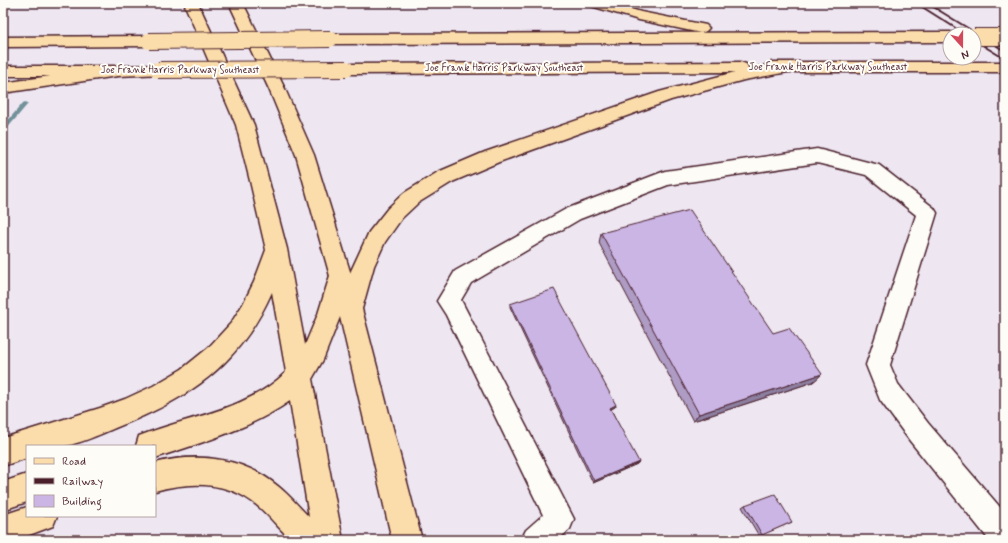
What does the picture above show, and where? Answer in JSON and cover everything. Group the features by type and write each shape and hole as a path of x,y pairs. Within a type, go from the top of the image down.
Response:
{"main road":[{"path":"191,3 245,125 260,181 276,249 328,540"},
{"path":"236,3 277,89 305,155 350,309 407,540"},
{"path":"596,3 667,22 734,34 769,38"},
{"path":"3,42 330,39 942,37"},
{"path":"982,37 1005,37"},
{"path":"350,309 362,266 376,238 395,213 411,198 445,177 492,157 644,102 743,75 788,67"},
{"name":"Joe Frank Harris Parkway Southeast","path":"3,71 1005,67"},
{"path":"3,88 118,70"},
{"path":"3,452 125,412 154,400 182,384 206,367 240,330 264,287 276,249"},
{"path":"152,445 247,412 284,390 299,377 314,354 333,306 340,275"},
{"path":"156,477 182,470 200,470 218,472 237,478 270,497 312,540"},
{"path":"3,496 26,488"},
{"path":"3,530 40,517"}],"street":[{"path":"536,540 560,519 454,308 448,301 463,277 573,214 665,178 818,156 872,170 927,213 878,365 889,392 919,432 1005,536"}],"building":[{"path":"690,210 773,333 789,328 822,374 699,414 601,233"},
{"path":"554,289 616,405 610,408 639,462 594,481 510,304"},
{"path":"775,494 792,522 762,535 745,505"}],"waterway":[{"path":"3,130 25,104"}],"railway":[{"path":"916,3 952,26"},
{"path":"927,3 1005,51"},
{"path":"982,45 1005,59"}]}
